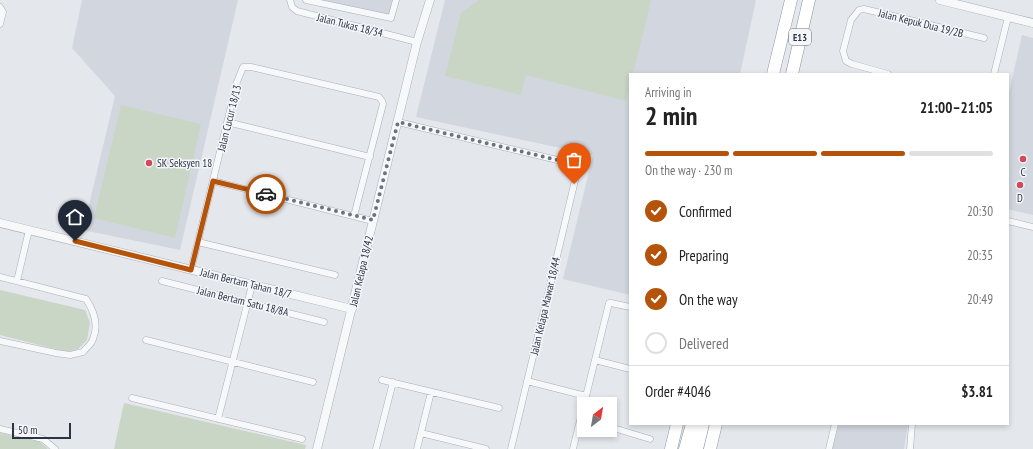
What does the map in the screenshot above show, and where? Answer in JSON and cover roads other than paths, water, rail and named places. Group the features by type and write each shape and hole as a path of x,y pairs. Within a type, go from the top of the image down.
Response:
{"highway":[{"name":"E13","path":"773,73 791,0"},
{"name":"E13","path":"792,73 809,0"},
{"path":"800,37 816,0"},
{"path":"671,449 677,425"},
{"path":"686,449 692,425"},
{"path":"697,449 703,425"},
{"path":"710,449 716,425"}],"street":[{"name":"Jalan Tukas 18/34","path":"290,0 292,7 296,11 417,42"},
{"path":"306,0 391,18 396,0"},
{"name":"Jalan Kelapa 18/42","path":"317,449 417,42 430,0"},
{"path":"940,0 1033,24"},
{"path":"0,24 1,10"},
{"name":"Jalan Kepuk Dua 19/2B","path":"884,73 846,61 843,51 851,20 859,10 984,38"},
{"path":"994,73 1008,17"},
{"name":"Jalan Cucur 18/13","path":"191,270 227,122 240,72 243,67 251,67 379,97 383,104 370,157"},
{"path":"227,122 370,157 354,216"},
{"name":"Jalan Kelapa Mawar 18/44","path":"398,122 574,164 578,168 511,449"},
{"path":"213,181 373,220"},
{"path":"1009,221 1033,227"},
{"name":"Jalan Bertam Tahan 18/7","path":"0,223 352,309"},
{"path":"17,281 29,230"},
{"path":"198,242 335,274"},
{"path":"0,277 86,299 93,309 96,321 93,340 84,352 70,355 0,341"},
{"name":"Jalan Bertam Satu 18/8A","path":"162,281 324,322"},
{"path":"218,419 252,285"},
{"path":"527,381 586,396 609,304 611,303 629,307"},
{"path":"146,340 313,382"},
{"path":"595,360 629,369"},
{"path":"382,380 499,408"},
{"path":"376,449 392,382"},
{"path":"417,449 431,392"},
{"path":"132,398 302,439"},
{"path":"829,449 835,425"},
{"path":"910,449 912,425"},
{"path":"0,429 43,439 55,449"},
{"path":"617,429 650,439"},
{"path":"421,433 486,449"},
{"path":"573,449 577,436"}],"place":[{"name":"C","path":"1023,159"},
{"name":"SK Seksyen 18","path":"149,163"},
{"name":"D","path":"1020,185"}]}
